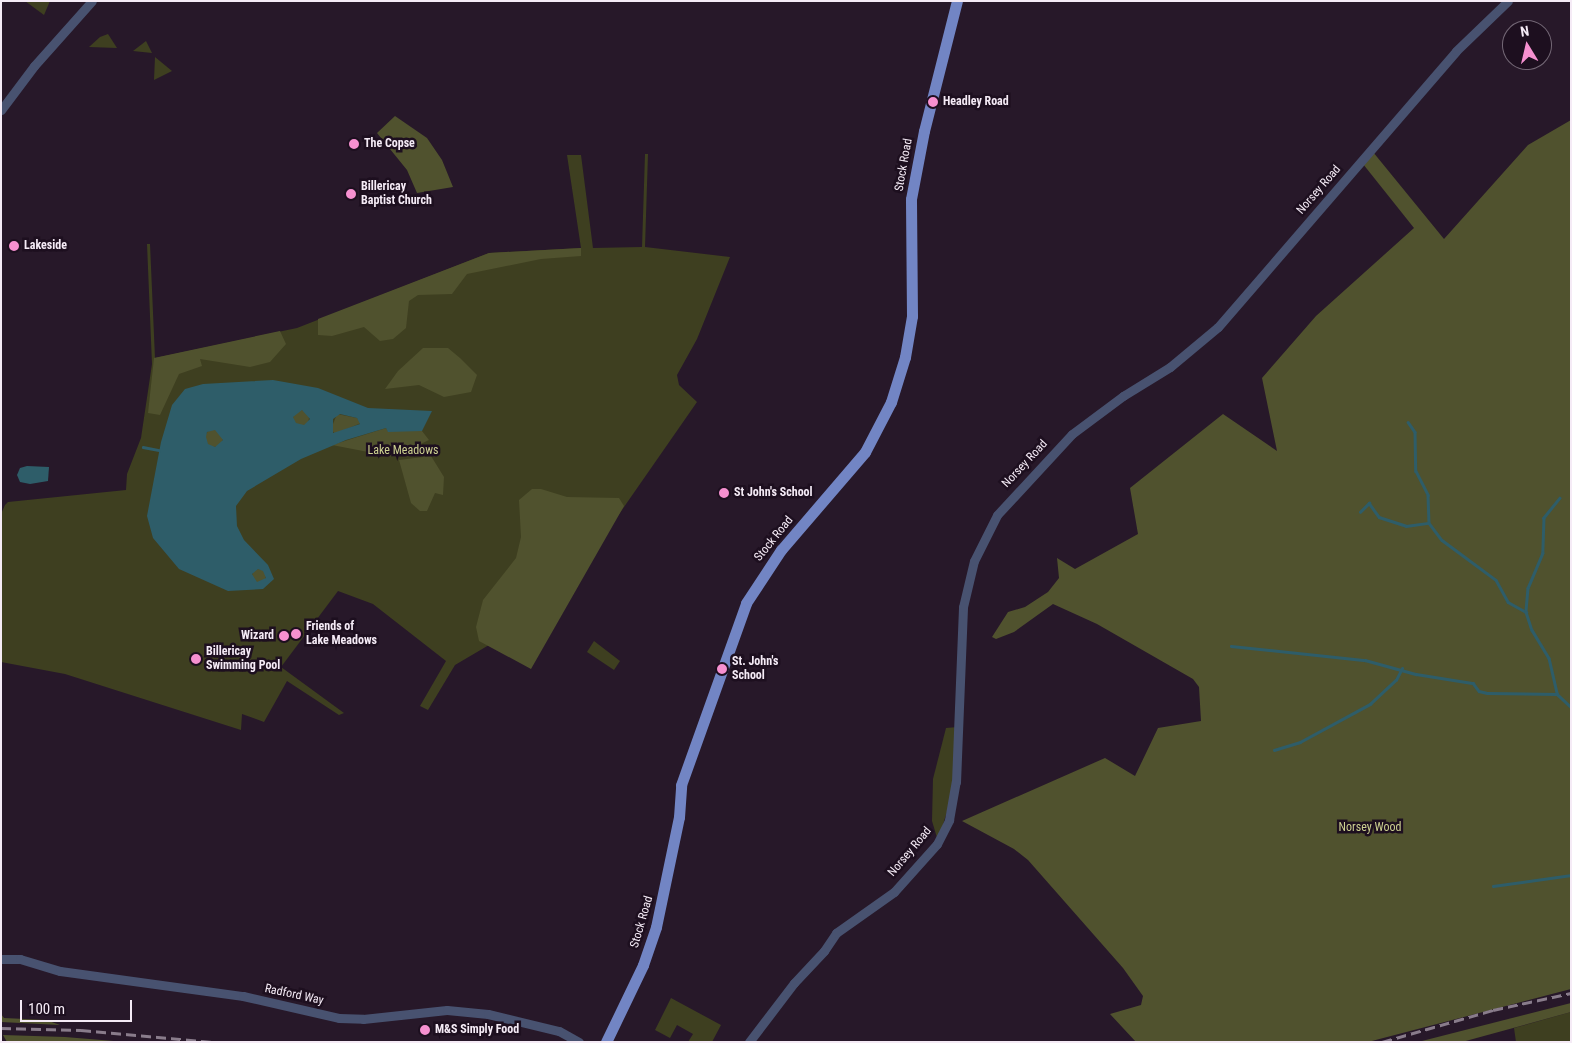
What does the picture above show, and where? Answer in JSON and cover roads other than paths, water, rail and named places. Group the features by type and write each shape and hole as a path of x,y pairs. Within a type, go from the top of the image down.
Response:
{"main road":[{"name":"Stock Road","path":"606,1042 643,965 656,927 678,817 681,785 746,603 781,550 865,452 891,402 905,357 912,316 910,227 914,183 957,1"}],"street":[{"path":"1,110 34,66 92,1"},
{"name":"Norsey Road","path":"749,1042 836,933 894,892 937,844 950,820 956,782 961,621 974,561 997,515 1072,434 1122,396 1170,367 1218,327 1456,51 1508,1"},
{"name":"Radford Way","path":"1,959 20,958 60,971 243,996 339,1018 363,1019 447,1010 488,1014 559,1031 580,1042"}],"water":[{"path":"273,380 318,388 368,408 432,411 422,431 388,432 386,428 346,440 301,459 247,491 236,506 237,526 244,540 268,565 274,579 263,589 228,591 179,569 153,538 147,516 161,442 172,405 185,389 203,384","holes":["302,410 310,419 304,425 296,423 293,417","340,414 357,418 360,424 333,433 333,419","215,430 223,440 215,447 208,444 207,432","258,569 263,571 266,578 257,582 252,574"]},
{"path":"27,466 49,467 48,481 30,484 20,482 17,475 20,468"}],"waterway":[{"path":"1408,422 1415,432 1416,471 1428,495 1429,523 1442,540 1496,580 1508,602 1526,612"},
{"path":"143,447 159,450"},
{"path":"1560,498 1544,518 1543,553 1528,588 1526,612 1532,630 1549,658 1557,694 1571,707"},
{"path":"1360,512 1369,503 1379,517 1406,526 1428,523"},
{"path":"1231,646 1365,660 1416,674 1473,683 1479,691 1487,693 1557,694"},
{"path":"1274,750 1300,742 1370,704 1396,680 1402,668"},
{"path":"1493,886 1571,875"}],"railway":[{"path":"1382,1042 1493,1010 1571,993"},
{"path":"1,1028 81,1030 212,1042"}],"place":[{"name":"Headley Road","path":"933,102"},
{"name":"The Copse","path":"354,144"},
{"name":"Billericay Baptist Church","path":"351,194"},
{"name":"Lakeside","path":"14,246"},
{"name":"St John's School","path":"724,493"},
{"name":"Friends of Lake Meadows","path":"296,634"},
{"name":"Wizard","path":"284,636"},
{"name":"Billericay Swimming Pool","path":"196,659"},
{"name":"St. John's School","path":"722,669"},
{"name":"M&S Simply Food","path":"425,1030"}],"park label":[{"name":"Lake Meadows","path":"403,451"},
{"name":"Norsey Wood","path":"1370,828"}]}
